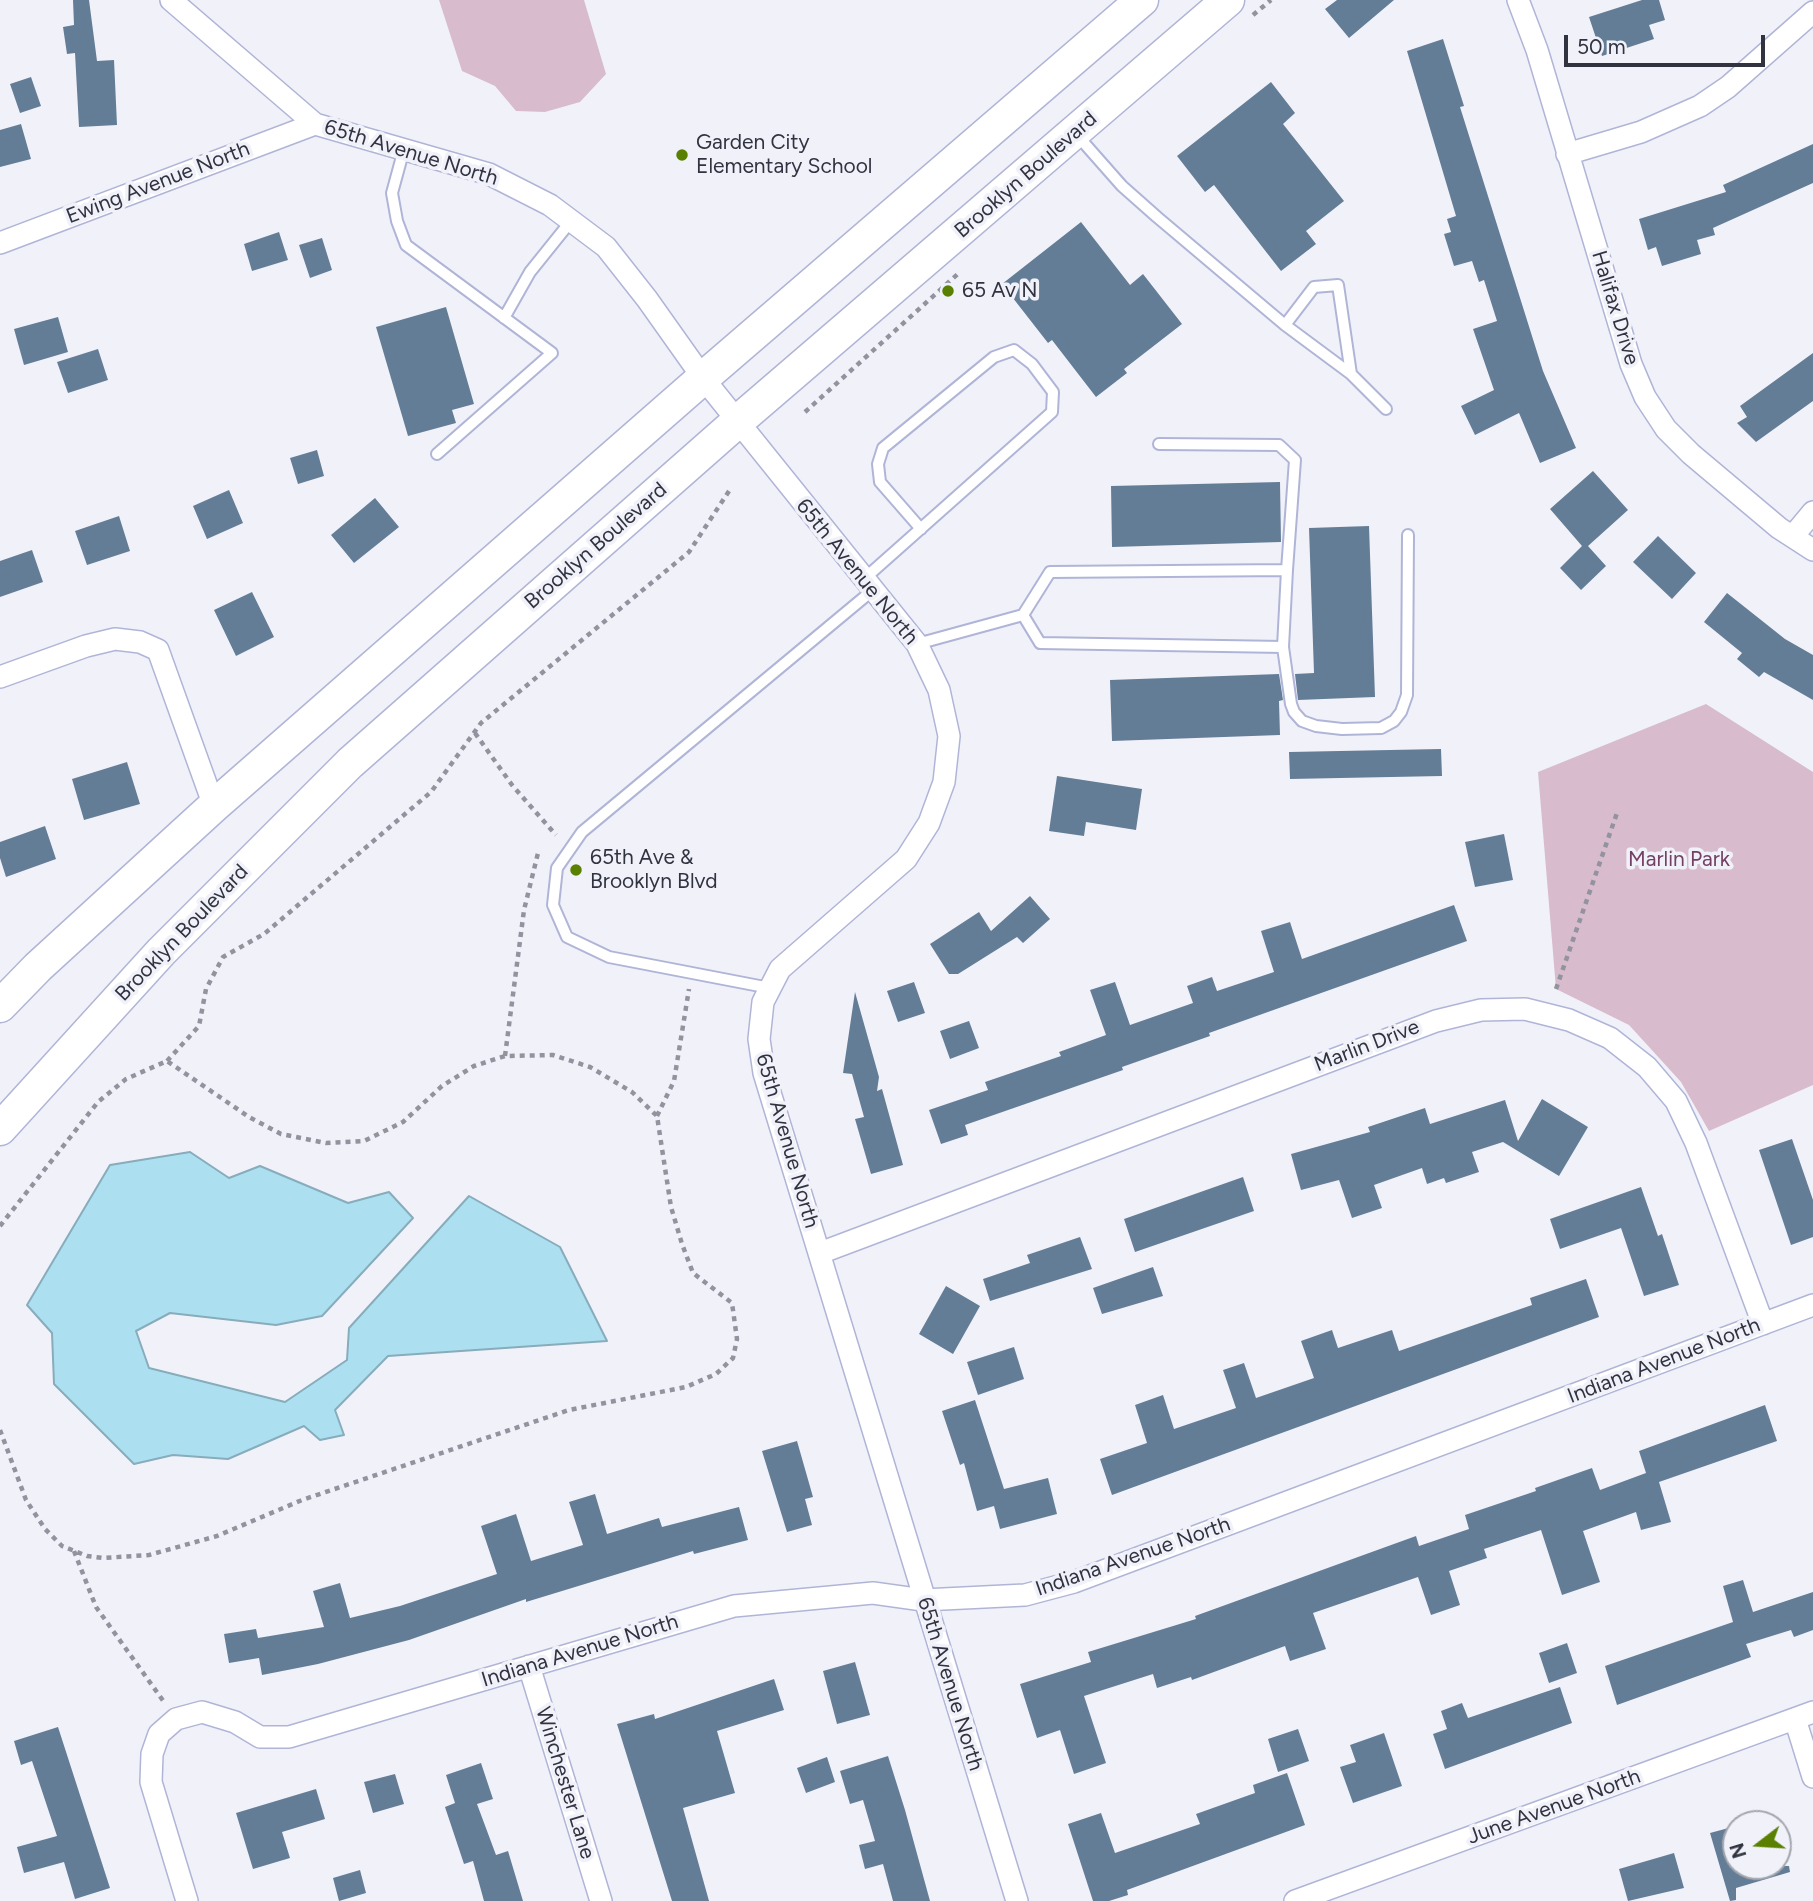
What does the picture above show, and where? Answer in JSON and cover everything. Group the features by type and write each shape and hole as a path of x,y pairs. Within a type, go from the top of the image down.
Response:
{"main road":[{"path":"0,1006 38,967 214,806 703,378 1142,0"},
{"name":"Brooklyn Boulevard","path":"0,1129 160,952 350,764 737,422 1228,0"}],"street":[{"name":"65th Avenue North","path":"171,0 316,124 489,174 550,205 606,247 737,422 917,644 939,690 949,736 944,782 929,823 906,859 780,969 763,1002 759,1039 764,1073 1017,1901"},
{"name":"Halifax Drive","path":"1518,0 1537,50 1631,364 1646,397 1666,429 1691,454 1813,551"},
{"path":"1567,154 1641,132 1700,106 1736,81 1813,12"},
{"name":"Ewing Avenue North","path":"0,243 316,124"},
{"path":"1793,536 1813,512"},
{"path":"0,677 86,646 115,639 140,642 158,650 214,806"},
{"name":"Marlin Drive","path":"820,1253 1436,1021 1481,1010 1525,1009 1569,1020 1610,1038 1647,1067 1676,1101 1696,1143 1763,1324"},
{"name":"Indiana Avenue North","path":"176,1719 202,1712 234,1722 260,1737 289,1737 734,1606 873,1593 923,1600 1025,1595 1074,1582 1813,1305"},
{"name":"Winchester Lane","path":"529,1666 601,1901"},
{"path":"1804,1716 1813,1777"},
{"name":"June Avenue North","path":"1295,1901 1804,1716"},
{"path":"176,1719 159,1734 152,1754 151,1782 187,1901"}],"lane":[{"path":"1075,133 1122,186 1285,324 1351,374 1386,409"},
{"path":"404,149 392,193 397,221 406,245 552,354 437,454"},
{"path":"504,318 530,272 571,221"},
{"path":"1285,324 1314,288 1338,285 1351,374"},
{"path":"770,988 609,957 568,937 553,905 557,868 582,832 869,585 921,529 1052,412 1053,393 1032,364 1014,351 993,357 883,448 878,464 880,482 921,529"},
{"path":"1159,444 1279,445 1295,460 1283,647 1294,712 1303,721 1316,726 1342,729 1381,728 1394,721 1401,712 1406,695 1408,535"},
{"path":"917,644 1023,615 1050,572 1287,569"},
{"path":"1023,615 1040,643 1283,647"}],"path":[{"path":"0,1226 98,1102 127,1079 167,1061 199,1026 206,989 223,957 264,934 431,792 481,723 689,552 729,491"},
{"path":"475,733 512,785 556,835"},
{"path":"1556,989 1618,810"},
{"path":"505,1056 524,910 540,849"},
{"path":"0,1430 26,1500 44,1529 62,1546 103,1558 149,1555 217,1536 302,1500 556,1414 686,1387 716,1374 733,1358 737,1339 732,1303 693,1273 671,1207 657,1116 674,1082 692,973"},
{"path":"167,1061 270,1129 281,1134 326,1143 365,1141 403,1122 442,1086 474,1066 505,1056 554,1055 590,1067 632,1092 657,1116"},
{"path":"74,1550 96,1607 176,1719"}],"green space":[{"path":"439,0 584,0 606,74 580,102 545,112 516,111 495,86 462,71"},
{"name":"Marlin Park","path":"1706,704 1813,772 1813,1085 1709,1131 1681,1082 1629,1025 1556,989 1538,772"}],"water":[{"path":"190,1152 229,1178 260,1166 348,1203 389,1192 413,1218 322,1316 276,1325 170,1313 136,1331 149,1368 285,1402 347,1360 349,1328 469,1196 560,1247 607,1341 388,1356 335,1410 344,1435 320,1440 304,1426 228,1459 173,1455 134,1464 54,1384 52,1333 27,1305 110,1165"}],"building":[{"path":"73,0 89,0 97,61 114,60 117,125 79,127 75,53 67,54 63,27 74,25"},
{"path":"1337,0 1394,0 1349,38 1325,9"},
{"path":"1642,0 1659,0 1665,20 1649,25 1654,39 1602,56 1589,17"},
{"path":"1443,39 1464,106 1460,107 1543,371 1576,448 1540,463 1519,413 1475,435 1461,406 1494,390 1473,329 1497,321 1484,280 1479,282 1472,261 1454,266 1444,234 1451,232 1447,219 1456,216 1407,51"},
{"path":"31,77 41,106 20,113 10,84"},
{"path":"1271,82 1295,113 1283,124 1344,201 1306,231 1316,244 1281,271 1214,185 1205,192 1177,156"},
{"path":"21,124 31,159 0,167 0,130"},
{"path":"1813,144 1813,183 1713,228 1715,235 1697,240 1701,254 1662,266 1656,247 1648,250 1639,219 1726,192 1723,185"},
{"path":"1081,222 1130,285 1143,274 1182,324 1124,369 1127,373 1096,397 1052,340 1048,343 1002,284"},
{"path":"279,232 288,260 252,271 244,244"},
{"path":"322,238 332,270 310,278 299,245"},
{"path":"446,307 474,404 452,410 456,423 408,436 376,327"},
{"path":"58,317 68,352 24,365 14,329"},
{"path":"98,349 108,380 68,393 57,362"},
{"path":"1813,353 1813,401 1756,442 1737,423 1747,417 1740,406"},
{"path":"317,450 324,476 298,484 290,458"},
{"path":"1593,471 1628,510 1588,546 1606,566 1581,590 1560,568 1582,546 1550,509"},
{"path":"1280,482 1281,542 1112,547 1111,486"},
{"path":"229,490 243,523 207,539 193,506"},
{"path":"375,498 399,527 354,563 331,535"},
{"path":"119,516 130,551 87,565 75,531"},
{"path":"1369,526 1375,697 1298,700 1295,674 1314,673 1309,528"},
{"path":"1658,536 1696,573 1672,599 1633,562"},
{"path":"32,550 43,582 0,597 0,561"},
{"path":"252,592 274,637 236,656 214,610"},
{"path":"1727,593 1785,639 1813,655 1813,700 1764,672 1759,677 1737,659 1742,653 1704,622"},
{"path":"1279,674 1283,700 1279,701 1280,735 1112,741 1110,680"},
{"path":"1441,749 1442,776 1290,779 1289,752"},
{"path":"127,762 140,804 84,820 72,779"},
{"path":"1057,776 1142,789 1136,830 1086,822 1084,836 1049,831"},
{"path":"45,826 56,859 6,877 0,858 0,842"},
{"path":"1504,834 1513,880 1475,887 1465,842"},
{"path":"1030,896 1050,919 1023,943 1017,937 958,974 949,974 930,944 979,912 991,931"},
{"path":"1454,905 1467,941 1209,1033 1210,1036 1122,1067 1123,1070 965,1125 968,1135 941,1144 929,1110 988,1090 985,1082 1061,1056 1059,1052 1106,1035 1090,990 1115,982 1130,1025 1193,1003 1187,986 1212,977 1217,991 1274,972 1261,931 1290,922 1302,959"},
{"path":"914,982 925,1013 898,1022 887,991"},
{"path":"855,992 879,1077 877,1091 882,1089 903,1165 871,1174 855,1119 864,1117 852,1074 843,1073"},
{"path":"969,1021 979,1048 950,1059 940,1031"},
{"path":"1542,1099 1588,1127 1559,1176 1503,1142 1472,1152 1479,1172 1446,1183 1444,1178 1427,1184 1422,1168 1374,1185 1382,1208 1352,1218 1339,1180 1301,1190 1291,1154 1370,1132 1368,1127 1425,1108 1430,1124 1505,1100 1518,1141"},
{"path":"1792,1139 1813,1200 1813,1237 1791,1245 1759,1150"},
{"path":"1243,1177 1254,1211 1135,1252 1124,1219"},
{"path":"1641,1187 1658,1236 1662,1234 1679,1285 1644,1296 1621,1228 1560,1249 1550,1219"},
{"path":"1080,1237 1092,1269 990,1301 983,1279 1030,1263 1027,1255"},
{"path":"1153,1267 1163,1296 1102,1314 1093,1288"},
{"path":"1586,1279 1599,1317 1112,1495 1100,1459 1147,1443 1135,1405 1163,1395 1174,1429 1236,1408 1223,1370 1244,1363 1256,1398 1314,1378 1301,1341 1332,1330 1338,1348 1392,1330 1399,1351 1532,1305 1530,1298"},
{"path":"946,1286 980,1306 953,1354 919,1334"},
{"path":"1014,1347 1024,1379 978,1395 967,1362"},
{"path":"975,1400 1004,1489 1048,1478 1057,1514 1000,1529 994,1506 977,1511 964,1463 960,1465 942,1411"},
{"path":"1765,1405 1777,1441 1659,1482 1671,1522 1641,1530 1636,1512 1583,1531 1600,1582 1562,1595 1541,1530 1484,1549 1487,1558 1449,1571 1460,1605 1431,1615 1418,1577 1313,1613 1326,1649 1290,1661 1285,1646 1192,1680 1191,1677 1157,1688 1153,1674 1084,1696 1106,1763 1074,1774 1060,1730 1037,1738 1020,1684 1091,1662 1088,1652 1196,1619 1195,1616 1416,1536 1419,1546 1469,1529 1465,1515 1536,1491 1535,1488 1592,1468 1600,1490 1646,1473 1639,1451"},
{"path":"797,1441 813,1497 805,1499 812,1525 787,1532 762,1451"},
{"path":"595,1494 607,1534 659,1518 662,1527 739,1507 748,1540 694,1554 693,1551 526,1602 526,1599 409,1640 318,1664 262,1675 259,1658 229,1663 224,1634 256,1629 258,1638 324,1627 313,1591 340,1583 350,1618 400,1606 497,1574 481,1526 516,1514 531,1561 583,1545 569,1502"},
{"path":"1743,1580 1753,1612 1813,1592 1813,1630 1794,1637 1791,1630 1746,1644 1751,1657 1617,1705 1605,1666 1733,1622 1723,1586"},
{"path":"1567,1643 1577,1673 1549,1683 1539,1653"},
{"path":"855,1662 870,1715 837,1724 823,1671"},
{"path":"774,1679 784,1710 717,1731 735,1793 683,1808 709,1901 672,1901 617,1724 654,1714 655,1719"},
{"path":"1560,1687 1572,1723 1445,1769 1433,1734 1447,1729 1441,1711 1462,1703 1468,1718"},
{"path":"58,1727 110,1888 75,1899 64,1862 24,1873 17,1847 57,1836 32,1761 21,1765 14,1741"},
{"path":"1298,1729 1309,1761 1278,1772 1268,1739"},
{"path":"1384,1733 1402,1786 1353,1803 1340,1767 1356,1762 1350,1745"},
{"path":"888,1756 930,1901 893,1901 883,1864 865,1869 859,1845 875,1841 863,1800 850,1804 840,1771"},
{"path":"827,1757 835,1782 806,1793 797,1768"},
{"path":"481,1763 493,1799 477,1804 496,1855 508,1851 523,1901 484,1901 473,1861 464,1864 445,1807 455,1803 446,1775"},
{"path":"1287,1773 1305,1825 1127,1890 1128,1895 1109,1901 1093,1901 1068,1824 1101,1813 1115,1853 1200,1824 1196,1814 1255,1793 1253,1785"},
{"path":"395,1774 404,1804 373,1813 364,1782"},
{"path":"316,1789 325,1819 282,1832 290,1858 253,1869 236,1813"},
{"path":"1722,1830 1722,1874 1710,1833"},
{"path":"1674,1853 1684,1888 1628,1901 1619,1869"},
{"path":"360,1870 366,1893 339,1901 333,1878"},
{"path":"1724,1880 1763,1880 1736,1888 1736,1900 1730,1901"}],"place":[{"name":"Garden City Elementary School","path":"682,155"},
{"name":"65 Av N","path":"948,291"},
{"name":"65th Ave & Brooklyn Blvd","path":"576,870"}]}
